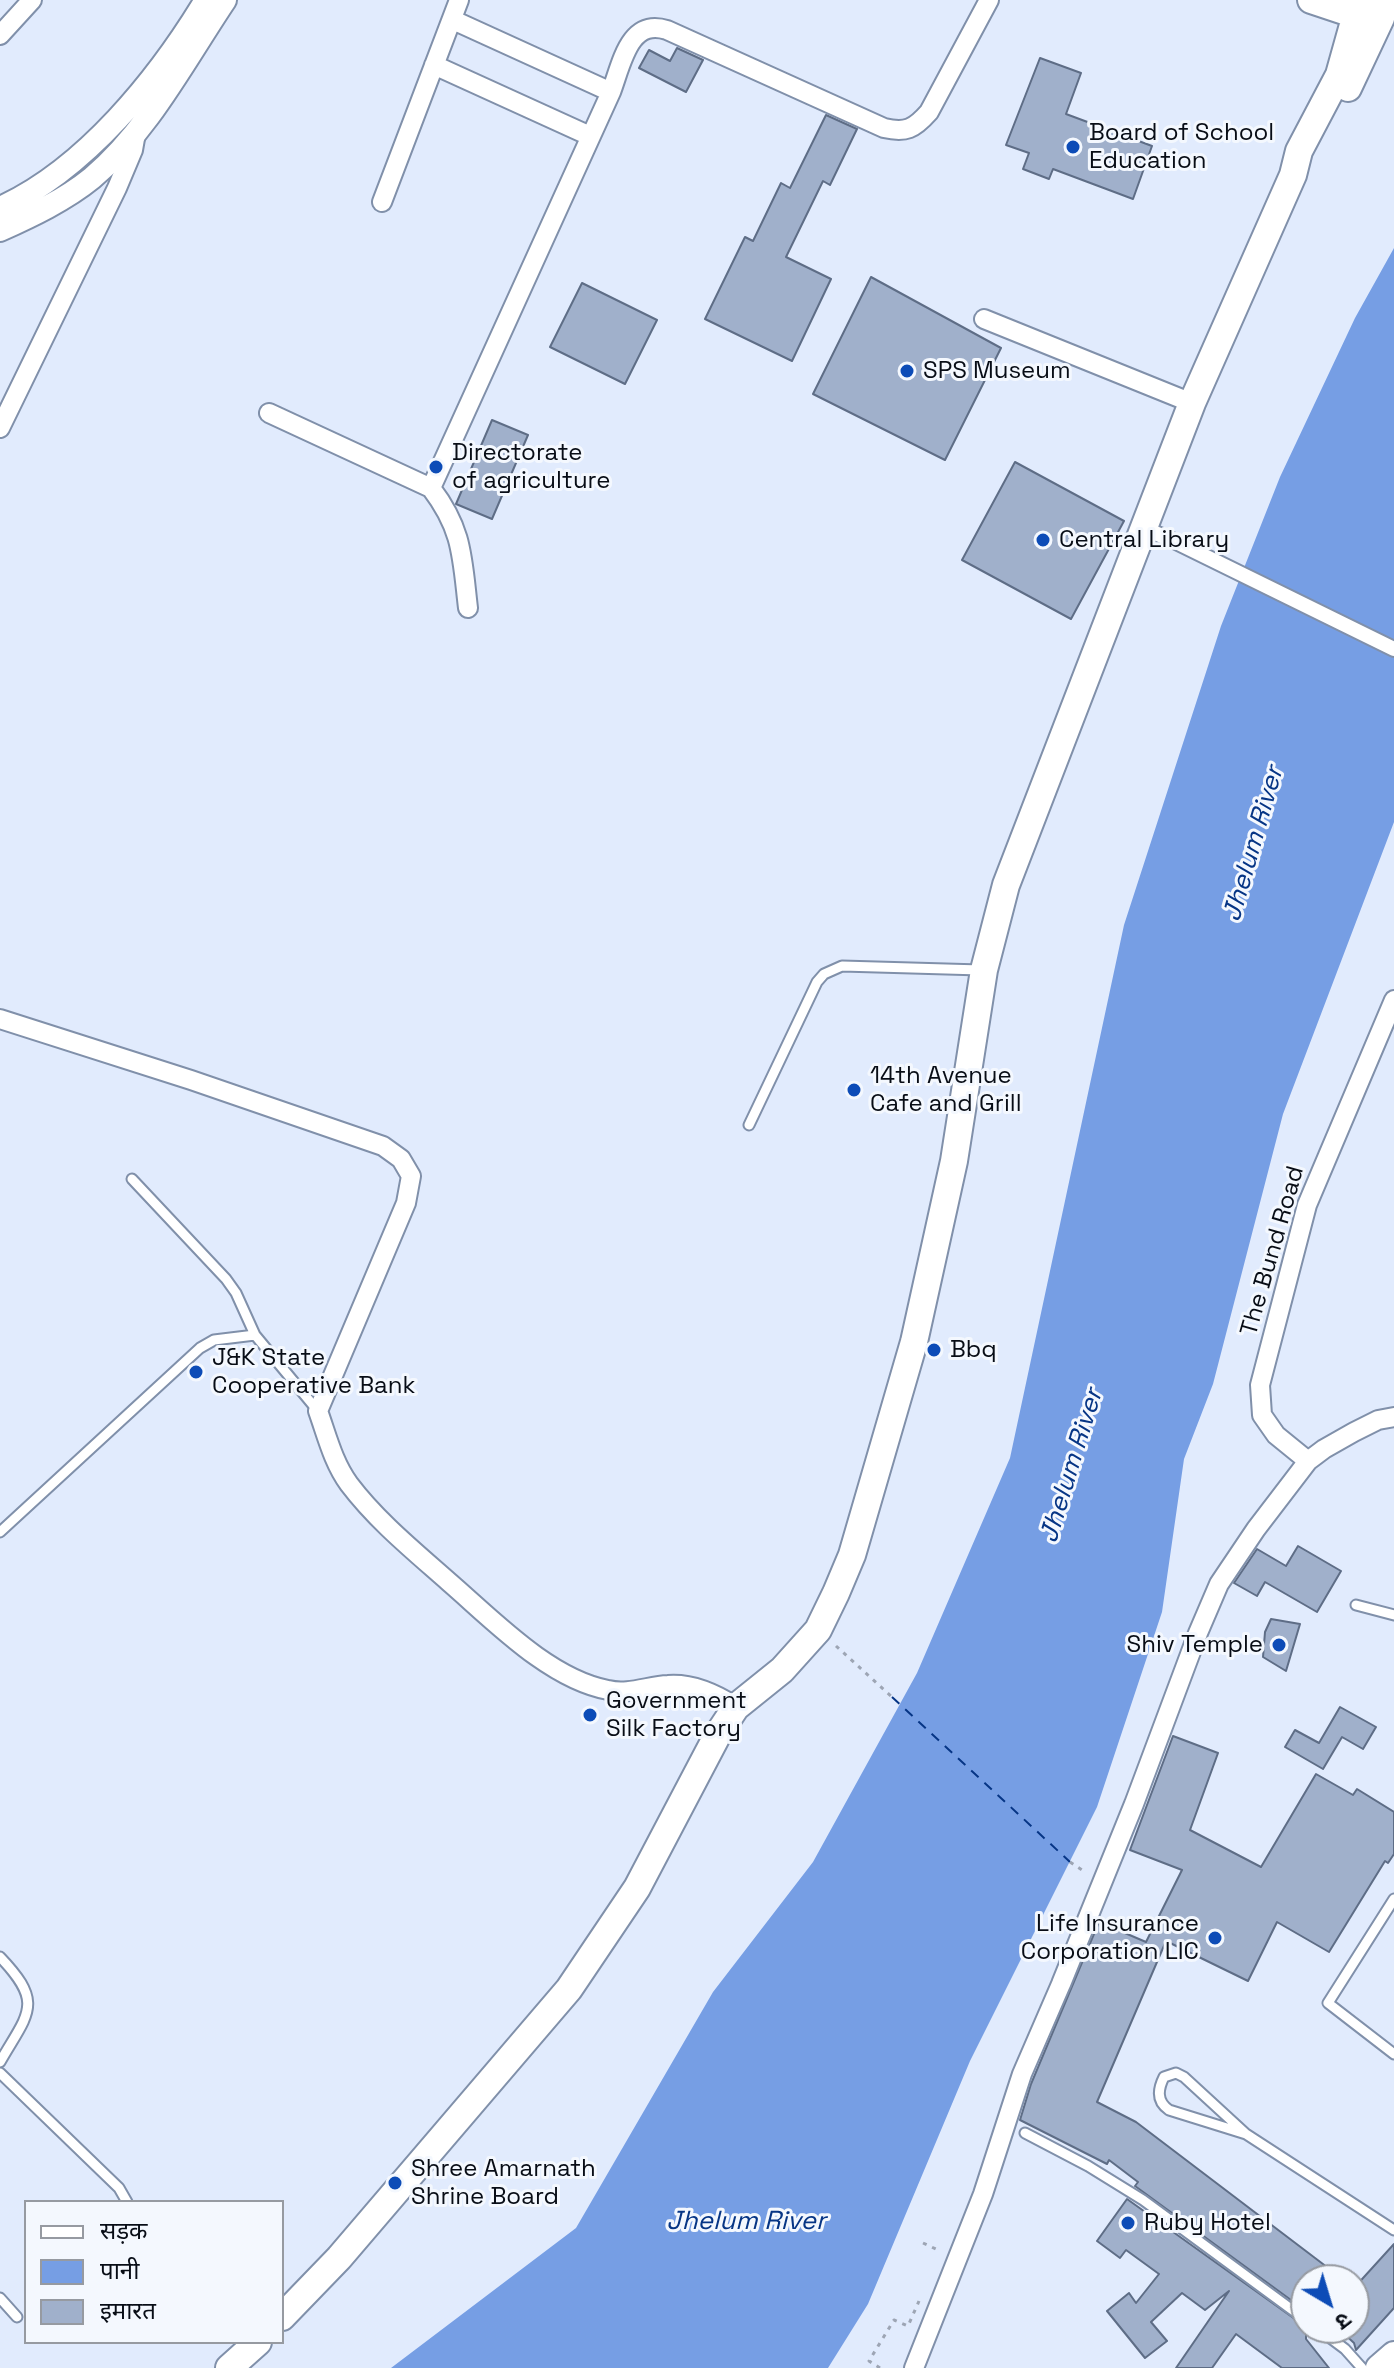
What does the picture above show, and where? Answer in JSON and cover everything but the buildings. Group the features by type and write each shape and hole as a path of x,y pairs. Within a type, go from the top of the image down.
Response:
{"main road":[{"path":"284,2315 339,2258 569,1989 637,1888 718,1734 736,1707 782,1670 818,1630 852,1555 914,1342 954,1161 984,970 1006,885 1192,403 1293,175 1299,151 1370,8 1311,0"},
{"path":"229,2368 256,2344"},
{"path":"1379,2368 1394,2355"}],"street":[{"path":"0,35 32,0"},
{"path":"0,208 49,179 89,146 181,41 206,0"},
{"path":"0,230 38,213 91,179 136,134 225,0"},
{"path":"382,202 459,0"},
{"path":"431,488 635,36 653,26 884,128 908,131 929,112 989,0"},
{"path":"453,20 611,92"},
{"path":"434,65 590,136"},
{"path":"0,428 133,150 136,134 127,106"},
{"path":"984,319 1192,403"},
{"path":"269,413 431,488 449,511 461,547 468,608"},
{"path":"1143,528 1394,649"},
{"name":"The Bund Road","path":"1308,1461 1276,1435 1262,1415 1260,1385 1307,1205 1394,1000"},
{"path":"0,1019 383,1146 401,1159 411,1176 406,1203 318,1411 335,1460 347,1481 395,1535 453,1585 540,1657 584,1683 611,1691 691,1686 716,1694 736,1707"},
{"path":"914,2368 983,2194 1022,2074 1085,1927 1214,1596 1256,1529 1308,1461 1354,1432 1378,1420 1394,1417"}],"lane":[{"path":"749,1125 824,974 842,966 984,970"},
{"path":"132,1179 226,1279 236,1293 255,1335 318,1411"},
{"path":"0,1532 200,1348 214,1340 255,1335"},
{"path":"1356,1605 1394,1615"},
{"path":"1394,1899 1328,2003 1394,2054"},
{"path":"0,1957 21,1981 28,2000 24,2023 0,2062"},
{"path":"0,2073 119,2188 126,2200"},
{"path":"1246,2134 1169,2110 1161,2103 1159,2092 1164,2077 1176,2073 1184,2077 1246,2134 1394,2230"},
{"path":"1025,2133 1088,2166 1143,2200 1290,2308"},
{"path":"0,2298 17,2317"},
{"path":"1338,2344 1362,2368"}],"path":[{"path":"818,1630 892,1697"},
{"path":"923,2243 941,2251"},
{"path":"880,2368 869,2361 894,2320 908,2326 924,2289"}],"water":[{"name":"Jhelum River","path":"1394,248 1394,822 1283,1114 1213,1384 1184,1459 1162,1612 1097,1807 970,2061 868,2304 828,2368 391,2368 576,2228 713,1992 813,1862 917,1673 1010,1458 1124,925 1221,626 1280,477 1355,318"}],"ferry route":[{"path":"892,1697 1070,1862"}],"place":[{"name":"Board of School Education","path":"1073,147"},
{"name":"SPS Museum","path":"907,371"},
{"name":"Directorate of agriculture","path":"436,467"},
{"name":"Central Library","path":"1043,540"},
{"name":"14th Avenue Cafe and Grill","path":"854,1090"},
{"name":"Bbq","path":"934,1350"},
{"name":"J&K State Cooperative Bank","path":"196,1372"},
{"name":"Shiv Temple","path":"1279,1645"},
{"name":"Government Silk Factory","path":"590,1715"},
{"name":"Life Insurance Corporation LIC","path":"1215,1938"},
{"name":"Shree Amarnath Shrine Board","path":"395,2183"},
{"name":"Ruby Hotel","path":"1128,2223"}]}
